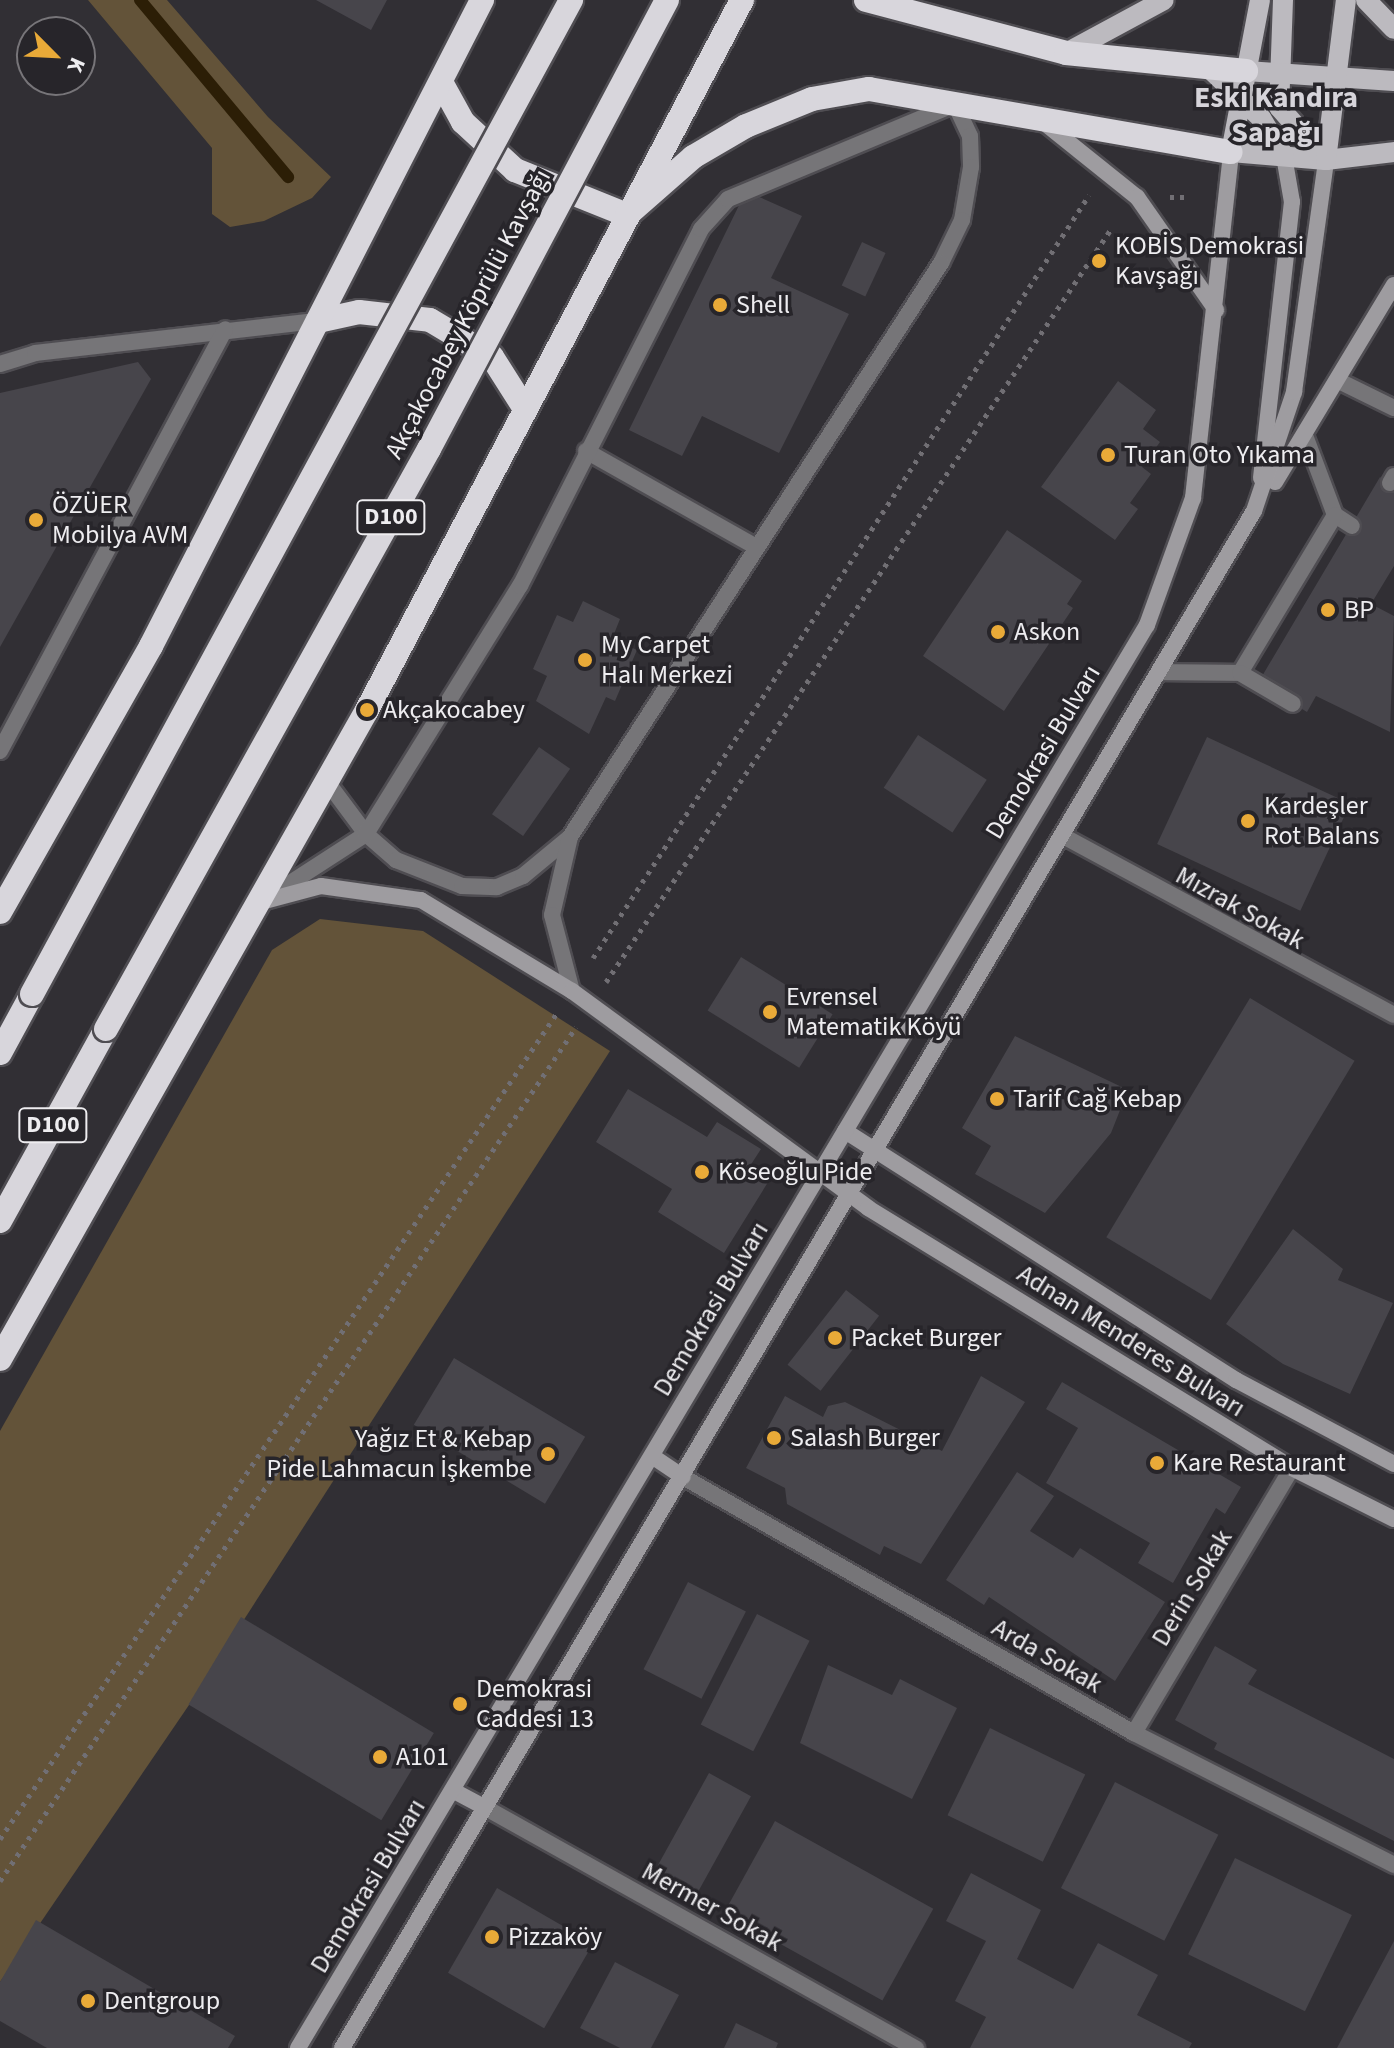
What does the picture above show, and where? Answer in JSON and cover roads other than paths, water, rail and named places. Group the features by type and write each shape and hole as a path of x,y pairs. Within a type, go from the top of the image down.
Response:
{"highway":[{"path":"0,912 151,646 482,0"},
{"path":"0,1053 571,0"},
{"name":"Akçakocabey Köprülü Kavşağı","path":"0,1221 667,0"},
{"path":"0,1359 261,902 742,0"},
{"path":"866,0 1066,53 1246,71"},
{"path":"912,0 935,19"},
{"path":"441,82 463,122 515,170 627,215"},
{"path":"627,215 693,157 812,99 869,89 1045,123 1231,152"},
{"path":"318,321 359,312 430,320 492,357 525,409"}],"main road":[{"path":"1260,0 1231,152 1326,160 1394,152"},
{"path":"1283,0 1277,74 1279,107 1289,125 1326,160"},
{"path":"1254,511 1294,392 1346,0"},
{"path":"1366,0 1394,29"},
{"path":"1066,53 1153,3"},
{"path":"1209,68 1242,97 1284,156 1289,238 1269,437 1254,511"},
{"path":"1246,71 1394,81"},
{"path":"1045,123 1137,197 1216,310"},
{"name":"Demokrasi Bulvarı","path":"298,2048 454,1791 1163,590 1193,498 1231,152"},
{"path":"342,2048 849,1194 1065,837 1254,511 1341,382 1394,285"},
{"name":"Adnan Menderes Bulvarı","path":"261,902 321,886 421,900 572,991 849,1194 1292,1468 1394,1519"},
{"name":"Adnan Menderes Bulvarı","path":"845,1131 1236,1380 1394,1464"},
{"path":"652,1456 683,1477"},
{"path":"454,1791 484,1807"}],"street":[{"path":"261,902 366,834 520,586 701,229 728,199 955,104 970,136 962,220 570,837 523,876 497,887 424,876 366,834 325,779"},
{"path":"0,364 225,329 318,321"},
{"path":"0,751 225,329"},
{"path":"1341,382 1394,408"},
{"path":"1306,438 1335,515 1352,526"},
{"path":"586,451 753,545"},
{"path":"1240,673 1335,515"},
{"path":"1161,672 1240,673 1293,704"},
{"path":"570,837 552,915 572,991"},
{"name":"Mızrak Sokak","path":"1065,837 1319,981 1394,1015"},
{"name":"Derin Sokak","path":"1134,1733 1292,1468"},
{"name":"Arda Sokak","path":"683,1477 1134,1733 1394,1865"},
{"name":"Mermer Sokak","path":"484,1807 916,2048"}],"waterway":[{"path":"140,0 288,177"}],"place":[{"name":"KOBİS Demokrasi Kavşağı","path":"1099,261"},
{"name":"Shell","path":"720,305"},
{"name":"Turan Oto Yıkama","path":"1108,455"},
{"name":"ÖZÜER Mobilya AVM","path":"36,520"},
{"name":"BP","path":"1328,610"},
{"name":"Askon","path":"998,632"},
{"name":"My Carpet Halı Merkezi","path":"585,660"},
{"name":"Akçakocabey","path":"367,710"},
{"name":"Kardeşler Rot Balans","path":"1248,821"},
{"name":"Evrensel Matematik Köyü","path":"770,1012"},
{"name":"Tarif Cağ Kebap","path":"997,1099"},
{"name":"Köseoğlu Pide","path":"702,1172"},
{"name":"Packet Burger","path":"835,1338"},
{"name":"Salash Burger","path":"774,1438"},
{"name":"Yağız Et & Kebap Pide Lahmacun İşkembe","path":"548,1454"},
{"name":"Kare Restaurant","path":"1157,1463"},
{"name":"Demokrasi Caddesi 13","path":"460,1704"},
{"name":"A101","path":"380,1757"},
{"name":"Pizzaköy","path":"492,1937"},
{"name":"Dentgroup","path":"88,2001"}],"district":[{"name":"Eski Kandıra Sapağı","path":"1276,115"}]}
